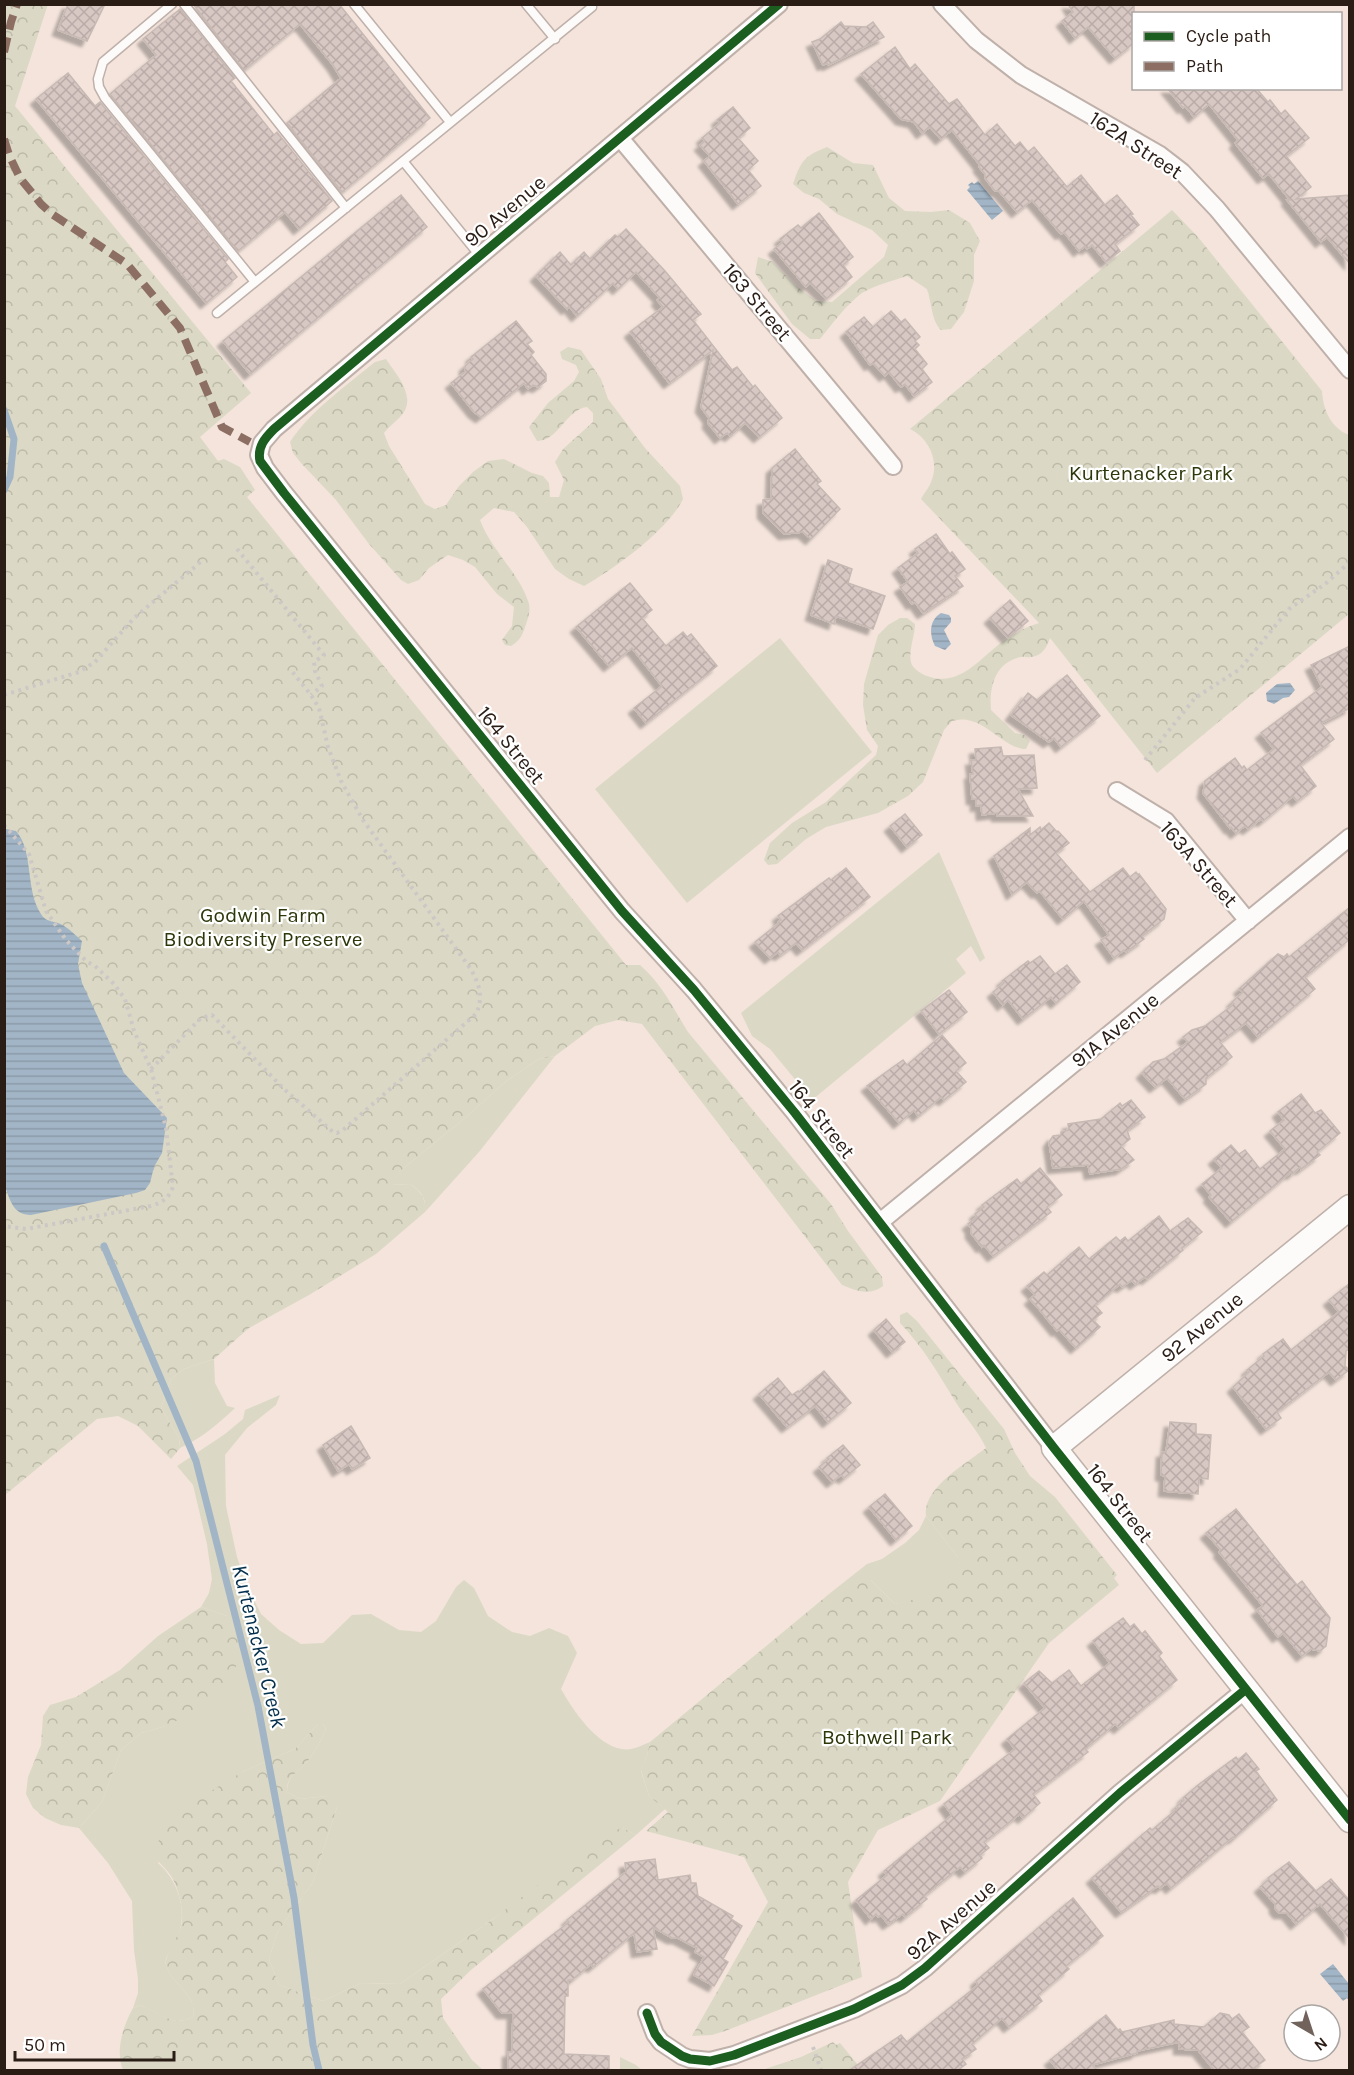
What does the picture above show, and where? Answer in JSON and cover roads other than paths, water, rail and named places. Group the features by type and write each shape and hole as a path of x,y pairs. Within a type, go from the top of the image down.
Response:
{"street":[{"name":"90 Avenue","path":"260,449 266,437 274,429 779,4"},
{"name":"162A Street","path":"942,4 976,40 1021,75 1160,155 1182,172 1217,209 1350,369"},
{"name":"163 Street","path":"620,138 893,466"},
{"name":"164 Street","path":"260,449 260,460 290,500 621,911 694,990 795,1113 1054,1448 1350,1820"},
{"name":"163A Street","path":"1117,791 1166,822 1248,921"},
{"name":"91A Avenue","path":"880,1222 1350,837"},
{"name":"92 Avenue","path":"1054,1448 1350,1207"},
{"name":"92A Avenue","path":"647,2013 655,2034 661,2042 690,2060 710,2061 734,2055 879,1998 925,1968 1120,1793 1245,1690"}],"lane":[{"path":"172,4 103,62 98,79 99,87 105,98 255,282"},
{"path":"184,4 345,208"},
{"path":"354,4 450,122"},
{"path":"526,4 555,39"},
{"path":"217,313 592,7"},
{"path":"403,162 480,256"}],"water":[{"path":"978,181 1003,211 992,220 967,190 970,187 968,185"},
{"path":"941,613 951,618 951,622 944,630 951,644 945,650 935,646 931,633 934,620"},
{"path":"1290,683 1295,690 1289,697 1274,704 1267,701 1266,693 1277,684"},
{"path":"5,829 16,831 22,839 33,894 41,914 46,919 61,924 82,941 78,964 82,983 124,1073 167,1118 162,1153 145,1190 31,1215 16,1210 5,1186"},
{"path":"1333,1964 1349,1984 1349,2001 1347,1998 1343,2001 1320,1974"}],"waterway":[{"path":"4,410 14,439 10,477 4,490"},
{"name":"Kurtenacker Creek","path":"104,1246 196,1461 258,1706 294,1898 313,2045 319,2070"}],"park label":[{"name":"Kurtenacker Park","path":"1151,473"},
{"name":"Godwin Farm Biodiversity Preserve","path":"263,927"},
{"name":"Bothwell Park","path":"887,1737"}]}
